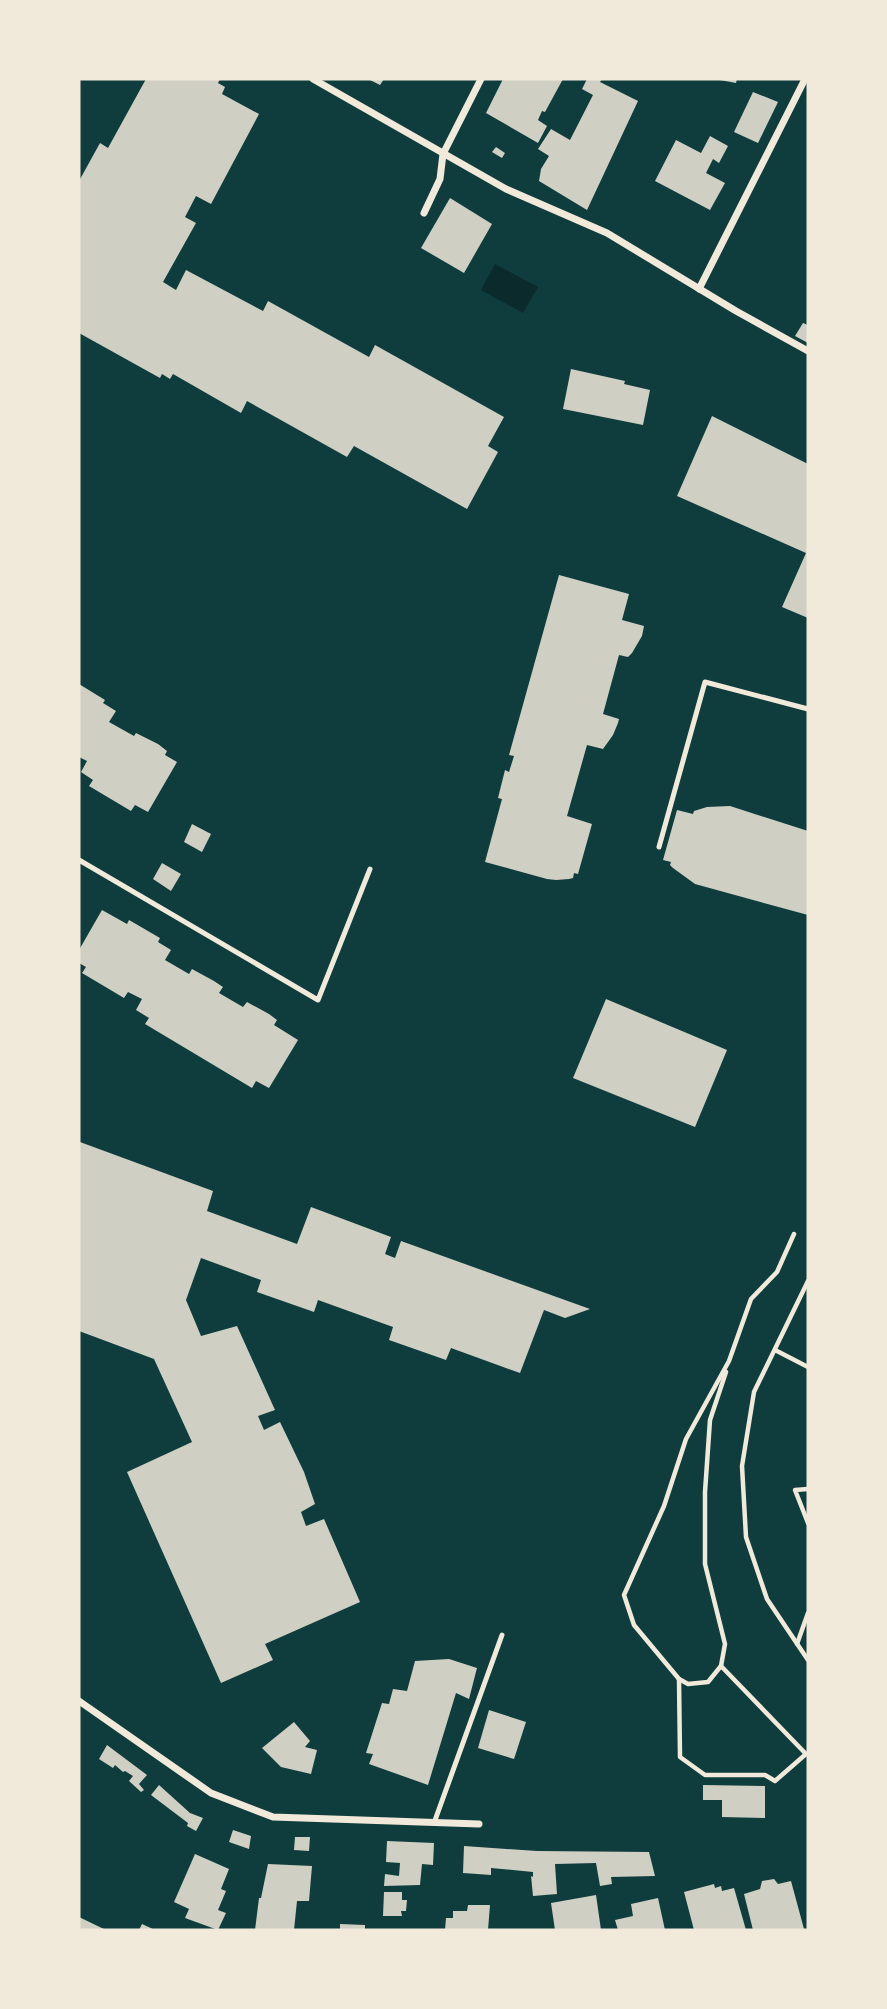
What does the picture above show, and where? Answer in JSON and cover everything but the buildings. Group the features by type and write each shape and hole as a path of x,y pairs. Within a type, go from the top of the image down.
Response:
{"street":[{"path":"313,79 506,189 607,233 808,351"},
{"path":"424,213 440,179 443,154 481,79"},
{"path":"699,289 805,79"},
{"path":"79,1701 211,1793 273,1817 479,1824"}],"lane":[{"path":"659,847 705,682 808,709"},
{"path":"79,860 318,1000 370,869"},
{"path":"434,1823 502,1635"}],"path":[{"path":"729,1361 686,1439 664,1506 624,1595 634,1625 679,1679 688,1684 708,1682 720,1666 725,1644 705,1564 705,1492 710,1420 751,1299 777,1272 794,1234"},
{"path":"808,1281 754,1392 742,1466 746,1537 766,1599 808,1660"},
{"path":"775,1350 808,1367"},
{"path":"808,1489 794,1490 808,1523"},
{"path":"797,1644 808,1613"},
{"path":"679,1679 680,1757 705,1775 765,1775 775,1781 807,1754 720,1666"}],"water":[{"path":"495,264 538,287 523,313 481,290"}]}
